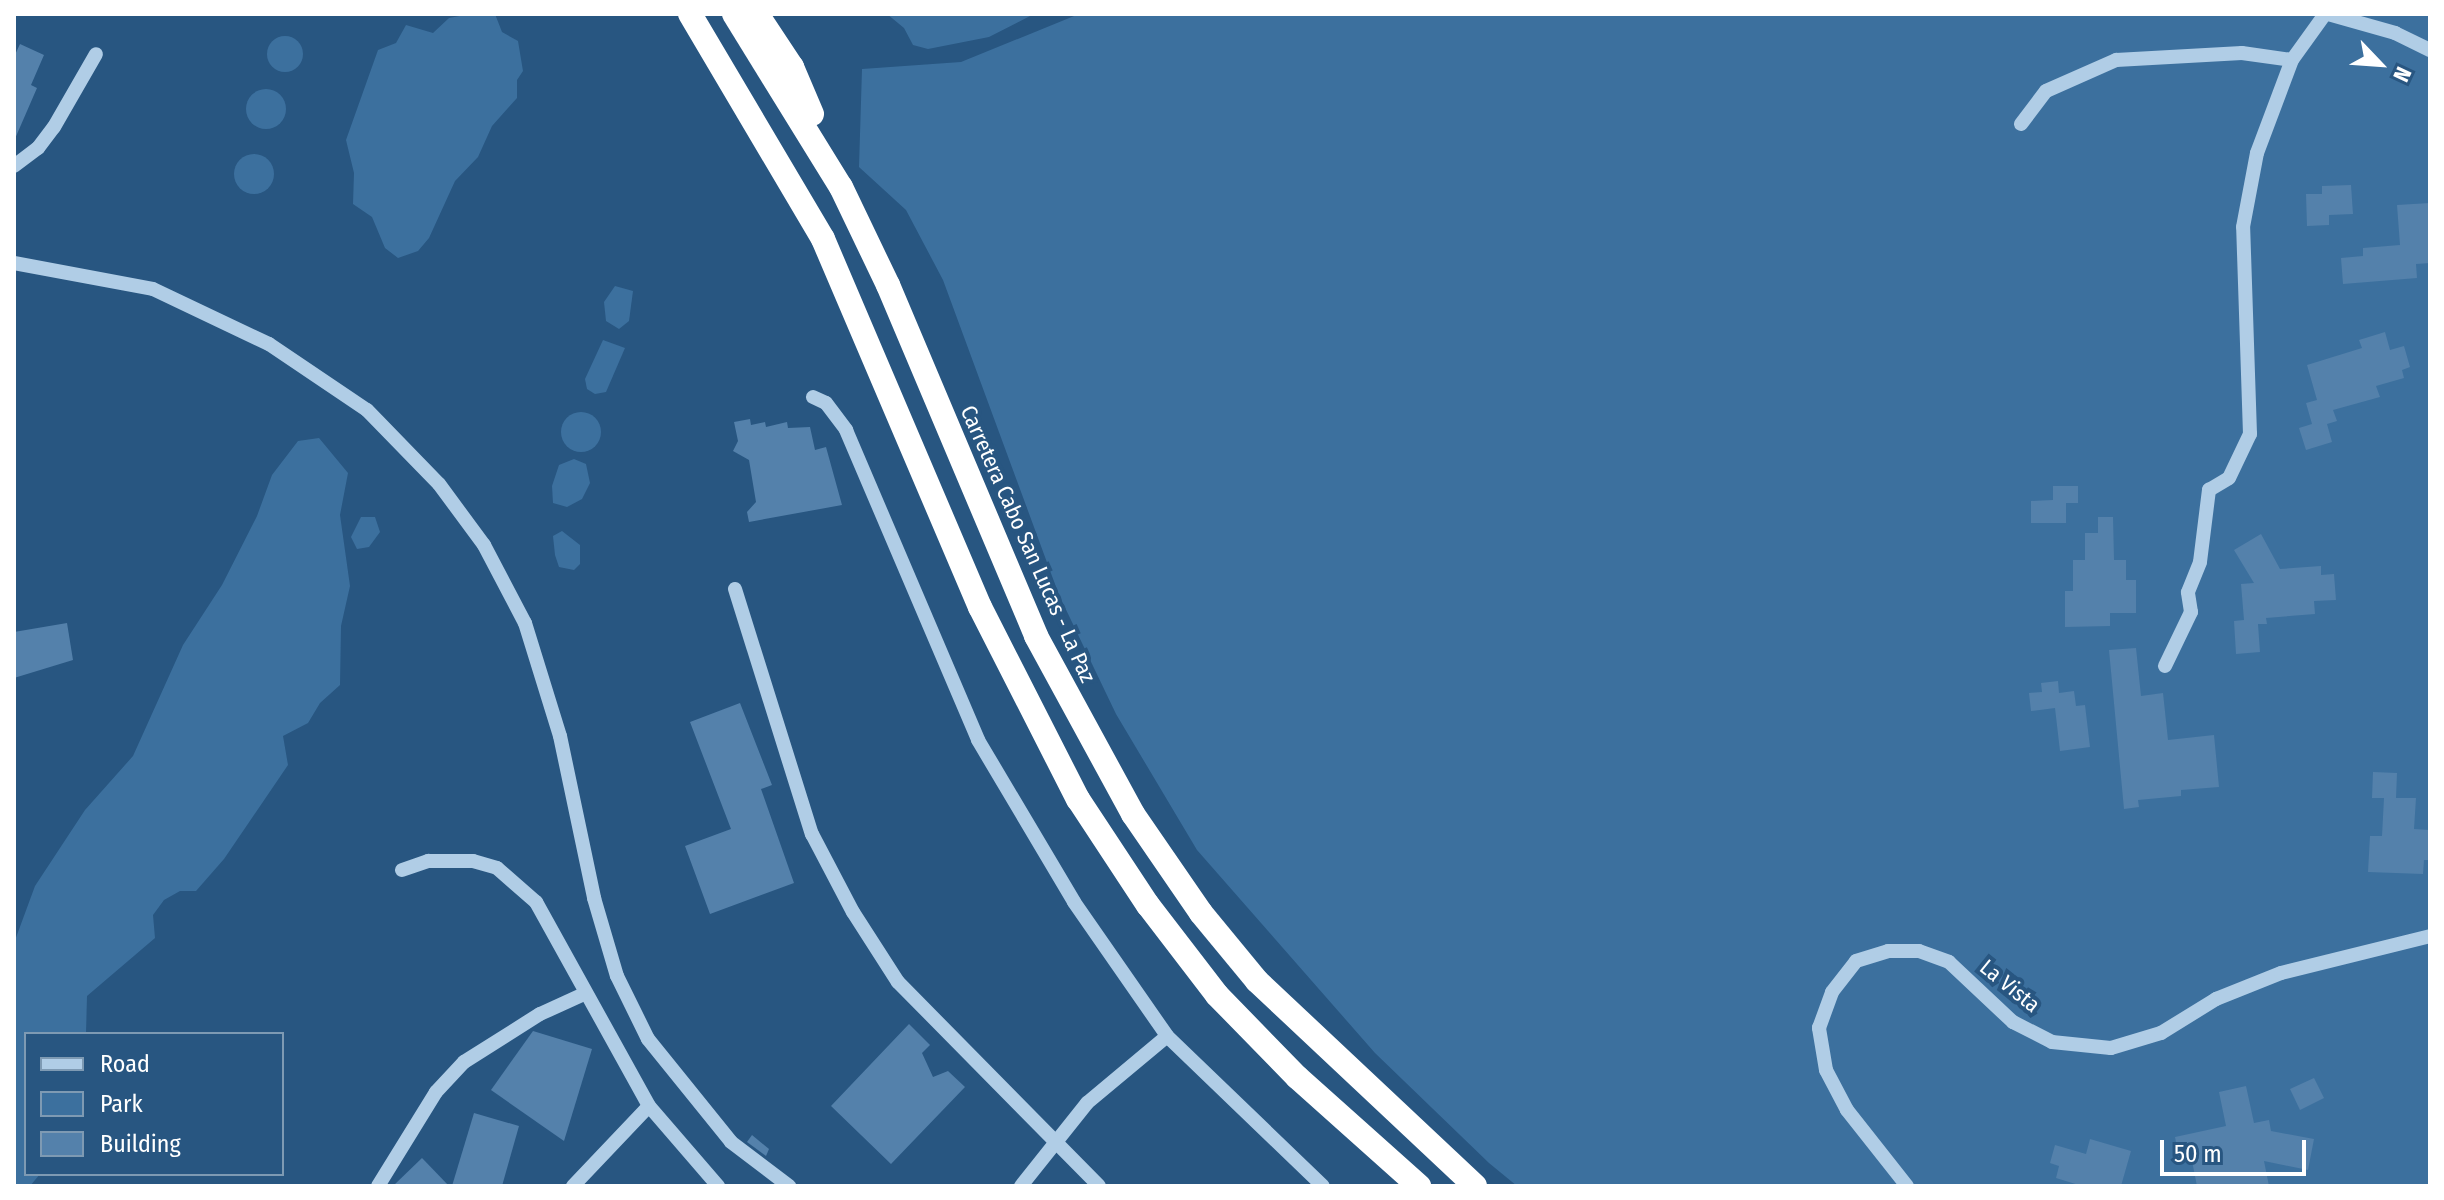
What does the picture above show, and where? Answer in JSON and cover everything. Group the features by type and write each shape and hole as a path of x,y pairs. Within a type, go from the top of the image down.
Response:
{"highway":[{"path":"690,14 795,186 846,287 980,607 1078,799 1148,905 1217,995 1297,1077 1419,1186"},
{"name":"Carretera Cabo San Lucas - La Paz","path":"734,14 828,162 888,285 1036,636 1133,814 1201,913 1257,981 1475,1186"},
{"path":"757,14 802,87 828,162"}],"street":[{"path":"2165,666 2191,612 2188,592 2200,562 2209,490 2229,478 2250,434 2243,227 2257,153 2292,60 2326,14 2395,33 2430,50"},
{"path":"2021,124 2046,91 2116,60 2242,53 2292,60"},
{"path":"14,166 38,148 54,127 96,54"},
{"path":"14,263 153,289 269,344 367,410 439,484 484,545 525,623 560,736 594,898 617,976 648,1039 731,1142 789,1186"},
{"path":"813,397 826,403 846,430 978,740 1074,902 1167,1036 1323,1186"},
{"path":"735,589 812,834 853,912 898,982 1056,1138 1099,1186"},
{"path":"402,870 455,859 497,868 536,902 584,994 649,1106 718,1186"},
{"name":"La Vista","path":"1907,1186 1847,1110 1826,1070 1819,1028 1832,992 1856,961 1888,951 1919,951 1949,962 2013,1022 2052,1042 2111,1048 2161,1033 2216,999 2281,973 2430,936"},
{"path":"378,1186 436,1092 464,1062 540,1014 584,994"},
{"path":"1021,1186 1056,1138 1097,1094 1167,1036"},
{"path":"573,1186 649,1106"}],"green space":[{"path":"495,14 502,32 518,41 523,71 517,80 517,98 492,126 478,157 455,181 429,238 418,251 398,258 385,248 372,217 353,204 354,173 346,140 378,50 396,43 406,25 433,33 449,18"},
{"path":"887,14 1034,14 989,37 928,49 913,45 904,28"},
{"path":"1079,14 2430,14 2430,1186 1517,1186 1489,1163 1375,1053 1197,850 1116,714 1059,595 943,280 906,210 859,167 862,69 961,62"},
{"path":"285,36 298,41 303,54 298,67 285,72 272,67 267,54 272,41"},
{"path":"266,89 280,95 286,109 280,123 266,129 252,123 246,109 252,95"},
{"path":"254,154 268,160 274,174 268,188 254,194 240,188 234,174 240,160"},
{"path":"615,286 633,291 629,321 619,329 606,321 604,302"},
{"path":"603,340 625,348 606,392 595,394 587,389 585,379"},
{"path":"581,412 595,418 601,432 595,446 581,452 567,446 561,432 567,418"},
{"path":"319,438 348,473 340,515 350,586 341,626 340,685 320,703 308,723 283,736 288,765 224,859 196,891 180,891 164,900 153,915 155,938 87,996 86,1032 24,1032 24,1176 38,1176 30,1186 14,1186 14,943 35,886 85,810 133,756 183,645 222,585 257,516 272,475 298,441"},
{"path":"574,459 586,464 590,483 582,499 567,507 553,503 552,486 559,465"},
{"path":"361,517 375,517 380,532 369,547 357,549 351,537"},
{"path":"562,531 580,545 580,564 574,570 559,567 555,555 553,536"}],"building":[{"path":"20,44 44,55 31,85 37,88 14,141 14,57"},
{"path":"2351,185 2353,214 2329,215 2329,225 2307,226 2306,194 2322,194 2322,186"},
{"path":"2430,203 2430,263 2416,264 2417,278 2343,284 2341,258 2363,256 2363,248 2400,245 2397,205"},
{"path":"2385,332 2390,350 2404,346 2410,367 2402,370 2404,378 2376,386 2380,397 2333,410 2337,421 2327,424 2332,442 2306,450 2299,428 2312,424 2306,403 2317,400 2307,365 2362,348 2359,340"},
{"path":"750,419 751,425 765,422 766,427 787,422 788,428 810,427 815,450 826,447 842,505 749,522 747,512 756,502 749,460 733,451 738,441 734,422"},
{"path":"2053,486 2078,486 2078,503 2066,503 2066,523 2031,523 2031,501 2053,500"},
{"path":"2098,517 2113,517 2114,560 2126,560 2126,580 2136,580 2136,613 2110,613 2110,626 2065,627 2065,591 2073,591 2073,560 2085,560 2085,533 2098,533"},
{"path":"2261,534 2280,569 2321,566 2321,575 2334,574 2336,600 2314,601 2315,614 2266,618 2267,624 2258,624 2260,652 2236,654 2234,621 2244,620 2241,584 2254,583 2234,550"},
{"path":"67,623 73,660 14,678 14,632"},
{"path":"2136,648 2141,696 2163,693 2168,740 2214,735 2219,787 2181,790 2181,796 2138,800 2139,807 2124,809 2109,650"},
{"path":"2058,681 2059,693 2074,691 2076,706 2085,705 2090,747 2060,751 2055,708 2031,711 2029,693 2042,692 2041,683"},
{"path":"740,703 772,785 761,789 794,883 710,914 685,846 731,829 690,722"},
{"path":"2373,772 2397,773 2396,798 2416,798 2414,829 2430,830 2430,860 2424,860 2423,874 2368,872 2370,836 2382,836 2384,798 2372,798"},
{"path":"909,1024 930,1045 922,1053 933,1077 948,1071 965,1087 891,1164 831,1106"},
{"path":"533,1031 592,1049 564,1141 491,1090"},
{"path":"2314,1078 2324,1098 2300,1110 2290,1089"},
{"path":"2246,1086 2254,1123 2269,1120 2271,1131 2314,1139 2308,1170 2264,1161 2269,1186 2197,1186 2191,1156 2179,1158 2175,1137 2226,1126 2219,1092"},
{"path":"474,1113 519,1126 502,1186 452,1186"},
{"path":"752,1135 769,1149 766,1156 747,1142"},
{"path":"2090,1139 2131,1151 2121,1186 2082,1186 2056,1178 2059,1166 2050,1163 2055,1145 2086,1154"},
{"path":"422,1158 449,1186 393,1186"}]}
